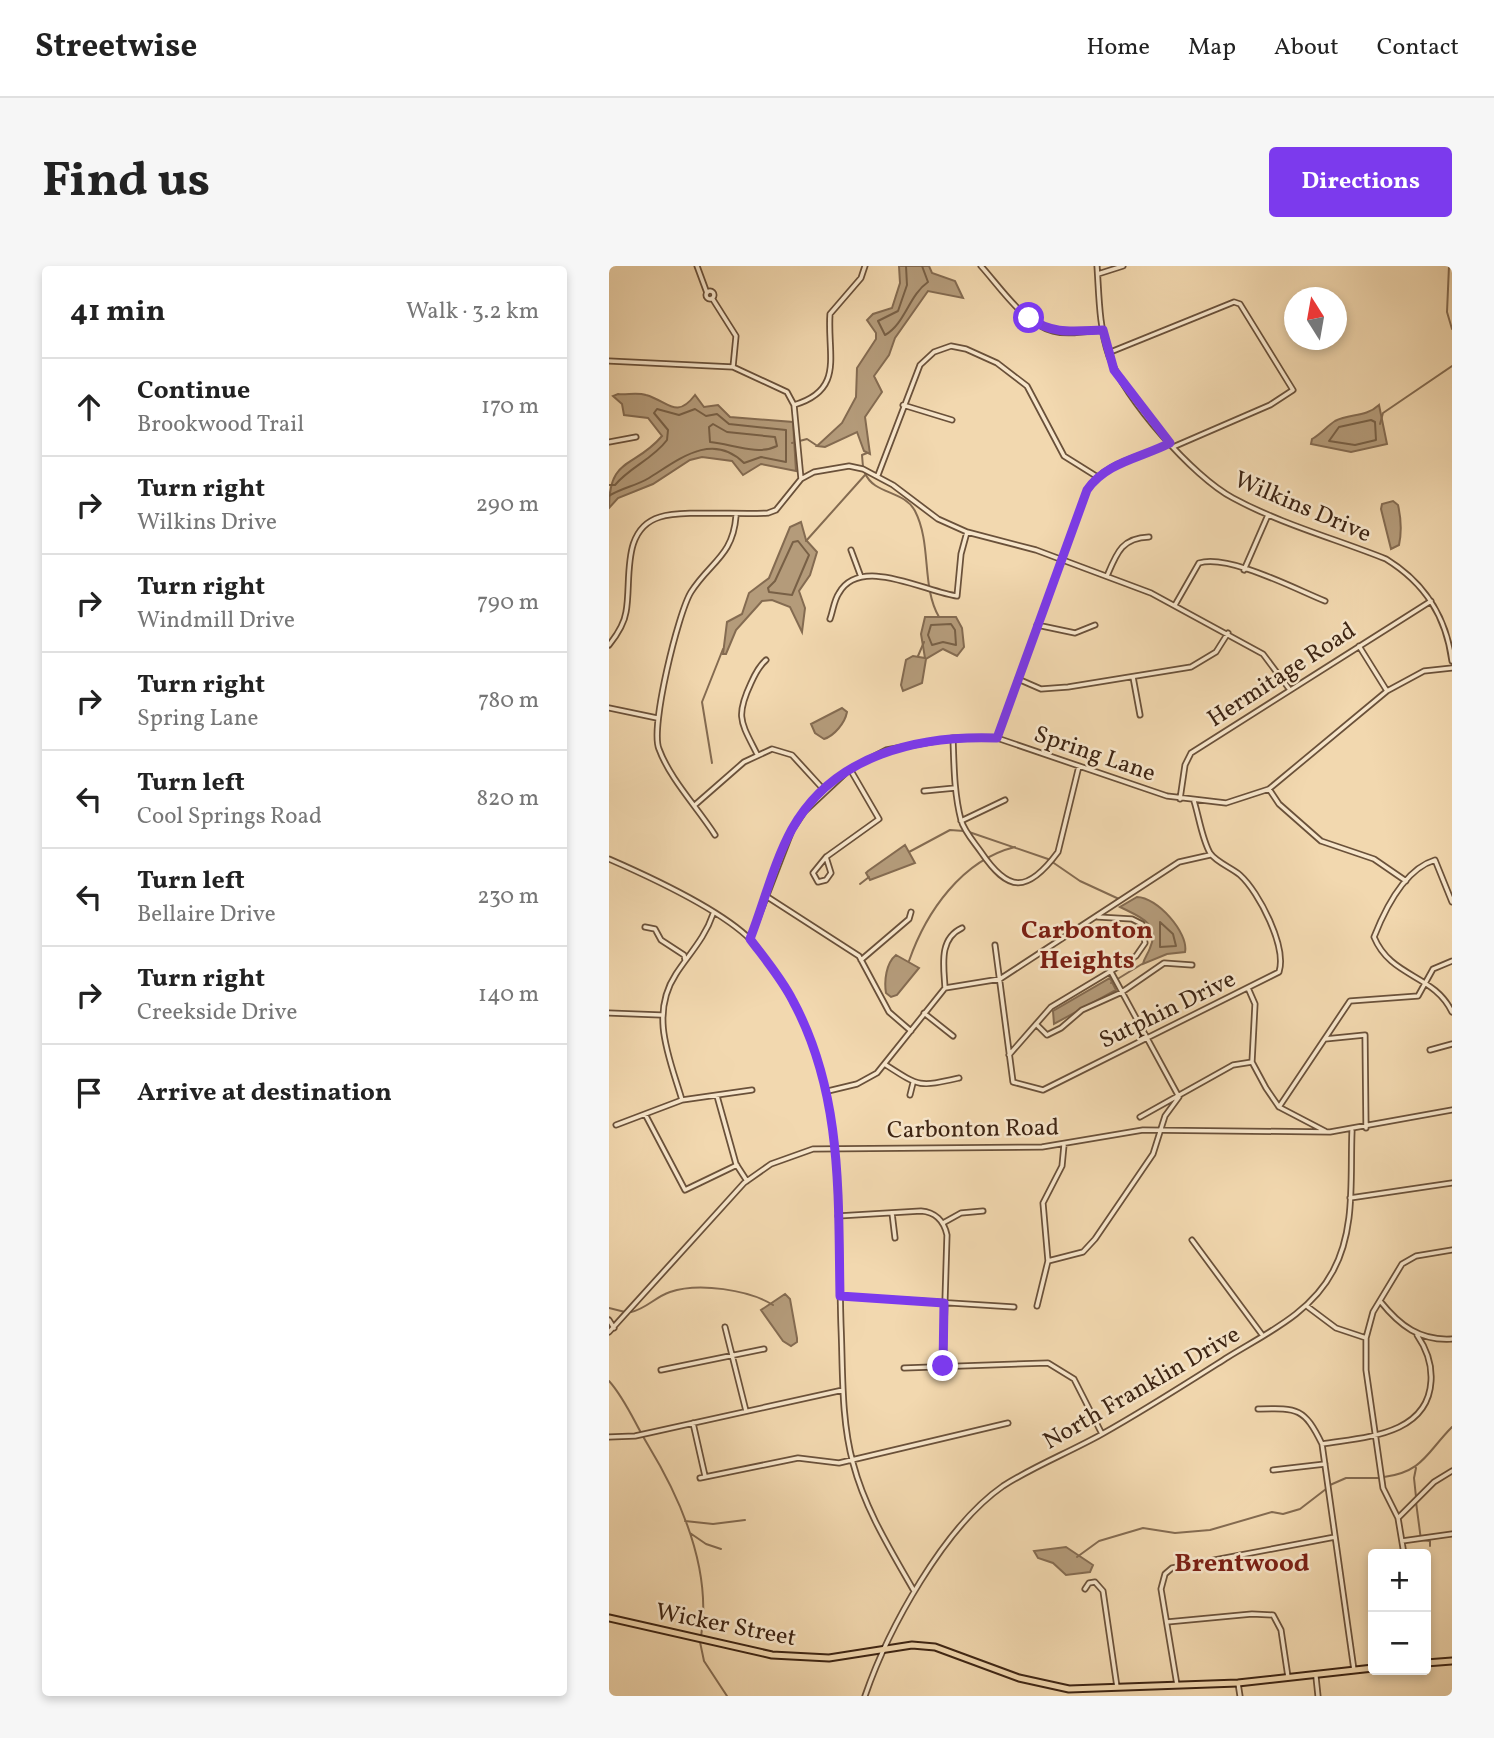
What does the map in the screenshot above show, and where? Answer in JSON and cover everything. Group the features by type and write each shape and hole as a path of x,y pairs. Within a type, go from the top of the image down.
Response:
{"main road":[{"name":"Wicker Street","path":"609,1618 772,1655 829,1658 912,1645 935,1647 1049,1686 1069,1689 1238,1683 1316,1677 1368,1669"},
{"path":"1431,1663 1452,1661"}],"street":[{"path":"697,266 707,297 712,298 737,336 733,367"},
{"path":"794,405 810,400 823,388 832,361 830,314 861,278 865,266"},
{"path":"981,266 1029,318 1043,328 1059,332 1103,330"},
{"name":"Wilkins Drive","path":"1097,266 1108,353 1127,389 1171,445 1207,483 1268,515 1386,559 1419,583 1443,624 1452,661"},
{"path":"1098,274 1123,266"},
{"path":"997,738 1080,505 1096,476 1270,405 1293,390 1237,302 1108,353"},
{"path":"878,475 920,365 934,352 951,346 966,349 997,363 1027,386 1064,456 1096,476"},
{"path":"609,361 733,367 787,392 794,405 800,480"},
{"path":"903,405 952,420"},
{"path":"609,442 636,438"},
{"path":"609,645 621,630 626,614 631,551 636,535 645,524 670,515 736,516 776,510 800,480 831,467 849,466 878,475 938,519 967,532 1061,559 1175,605 1263,654 1290,690"},
{"path":"1244,570 1268,515"},
{"path":"715,835 659,749 656,741 657,718 686,602 729,545 735,534 736,516"},
{"path":"830,619 838,594 845,584 861,577 877,575 899,579 935,593 957,597 961,554 967,532"},
{"path":"1107,576 1118,548 1126,541 1149,537"},
{"path":"851,550 861,577"},
{"path":"1175,605 1199,563 1209,560 1244,570 1325,601"},
{"name":"Hermitage Road","path":"1180,799 1185,765 1191,753 1431,601"},
{"path":"1036,625 1075,633 1095,625"},
{"path":"1018,680 1041,689 1191,667 1216,652 1228,633"},
{"path":"1358,645 1387,691"},
{"path":"757,754 744,728 740,710 759,666 766,660"},
{"name":"Spring Lane","path":"750,939 792,830 824,790 850,769 886,750 953,738 997,738 1180,799 1226,803 1269,789 1387,691 1424,671 1452,668"},
{"path":"1133,677 1140,715"},
{"path":"609,708 657,718"},
{"path":"953,738 955,788 961,821 996,874 1013,884 1024,881 1051,862 1058,852 1079,766"},
{"path":"696,804 737,767 757,754 772,749 787,752 824,790"},
{"path":"826,857 831,873 826,880 818,881 813,873 826,857 879,819 850,769"},
{"path":"924,791 955,788"},
{"path":"1269,789 1279,804 1321,841 1374,859 1406,881"},
{"path":"961,821 1005,800"},
{"path":"828,1091 857,1084 886,1065 945,988 1000,979 1179,862 1211,855 1194,802"},
{"name":"Sutphin Drive","path":"995,945 1013,1082 1043,1090 1279,972 1280,955 1264,908 1255,891 1240,875 1211,855"},
{"path":"609,859 654,879 750,939 793,1001 814,1048 828,1091 837,1147 843,1390 852,1460 875,1525 914,1591"},
{"path":"1452,902 1435,860 1417,867 1381,920 1374,937 1381,954 1392,965 1436,990 1452,1013"},
{"path":"766,897 851,949 861,960 889,1012 911,1031"},
{"path":"861,960 909,919 911,912"},
{"path":"682,1100 665,1046 661,1015 673,978 708,931 713,914"},
{"path":"1009,1055 1051,1007 1136,956 1145,943 1146,932 1142,924 1132,919 1097,916"},
{"path":"645,927 655,929 661,940 684,955 685,960"},
{"path":"945,988 942,960 946,943 962,928"},
{"path":"1279,1107 1350,1001 1418,996 1433,969 1452,961"},
{"path":"1036,1024 1047,1035 1061,1028 1082,1010 1122,992 1164,963 1192,965"},
{"path":"1110,970 1179,1097"},
{"path":"1248,988 1255,1004 1252,1062 1279,1107 1314,1127 1330,1132"},
{"path":"609,1013 661,1015"},
{"path":"924,1013 953,1036"},
{"path":"1325,1039 1365,1035 1366,1128"},
{"path":"1430,1050 1452,1044"},
{"path":"1140,1117 1233,1065 1252,1062"},
{"path":"886,1065 913,1083 926,1086 959,1078"},
{"path":"910,1095 913,1083"},
{"path":"617,1125 682,1100 752,1090"},
{"path":"717,1096 737,1165 747,1181"},
{"path":"1048,1261 1083,1252 1095,1239 1153,1154 1160,1130 1179,1097"},
{"name":"Carbonton Road","path":"609,1332 747,1181 781,1160 813,1149 1064,1145 1160,1130 1352,1131 1452,1110"},
{"path":"645,1114 685,1190 737,1165"},
{"name":"North Franklin Drive","path":"865,1696 914,1591 966,1522 1002,1488 1102,1434 1263,1336 1307,1306 1324,1287 1341,1256 1348,1227 1352,1131"},
{"path":"1037,1306 1048,1261 1043,1203 1062,1166 1064,1145"},
{"path":"1350,1198 1452,1183"},
{"path":"838,1216 927,1211 943,1223 947,1235 943,1366"},
{"path":"943,1223 961,1213 983,1211"},
{"path":"892,1213 895,1238"},
{"path":"1192,1240 1263,1336"},
{"path":"1402,1549 1398,1518 1383,1488 1366,1370 1366,1338 1369,1323 1390,1280 1408,1259 1452,1250"},
{"path":"840,1296 1014,1307"},
{"path":"1380,1301 1401,1324 1417,1335 1452,1339"},
{"path":"1307,1306 1325,1323 1366,1338"},
{"path":"609,1320 614,1328"},
{"path":"725,1327 746,1411"},
{"path":"1322,1444 1376,1435 1408,1424 1427,1401 1431,1372 1417,1335"},
{"path":"661,1370 764,1349"},
{"path":"904,1368 1039,1363 1057,1366 1074,1379 1102,1434"},
{"path":"609,1437 635,1436 843,1390"},
{"path":"1258,1409 1292,1408 1299,1411 1311,1422 1322,1444 1354,1670"},
{"path":"693,1423 703,1477 798,1458 827,1464 852,1460 1008,1423"},
{"path":"1273,1470 1325,1464"},
{"path":"1398,1518 1434,1482 1452,1471"},
{"path":"1401,1541 1452,1534"},
{"path":"1177,1687 1161,1589 1165,1574 1172,1567 1335,1537"},
{"path":"1086,1589 1089,1583 1095,1582 1103,1591 1118,1689"},
{"path":"1167,1622 1252,1614 1273,1615 1281,1630 1288,1679"},
{"path":"1316,1677 1318,1696"},
{"path":"1238,1683 1240,1696"}],"water":[{"path":"899,266 929,266 932,273 955,281 963,298 928,291 895,338 889,355 874,376 882,392 865,417 870,454 864,451 857,432 825,447 817,446 842,423 856,397 857,368 876,339 876,333 867,320 873,314 892,308 900,283"},
{"path":"643,394 677,408 695,395 704,407 718,405 730,417 793,422 796,471 761,464 743,475 732,461 702,457 690,460 653,484 618,498 609,508 610,491 618,471 662,436 648,418 624,415 622,404 613,396"},
{"path":"1379,405 1387,444 1351,452 1311,444 1312,439 1335,421 1363,414"},
{"path":"1393,501 1398,505 1401,530 1399,545 1391,549 1381,509 1382,504"},
{"path":"801,522 806,540 817,552 810,575 799,591 805,608 802,632 790,607 772,600 762,601 736,630 726,654 723,654 727,622 742,614 749,593 769,578 790,527"},
{"path":"925,617 956,617 962,628 964,647 957,656 943,649 926,659 922,683 903,691 901,685 906,660 913,656 925,658 921,634"},
{"path":"842,708 847,712 846,716 835,732 824,739 815,733 811,724"},
{"path":"905,845 915,863 870,880 866,873"},
{"path":"1137,897 1153,903 1170,917 1182,935 1185,952 1167,954 1143,964 1153,939 1150,926 1120,907"},
{"path":"896,955 919,968 897,995 891,997 886,993 886,978 888,967"},
{"path":"1110,978 1116,990 1054,1024 1053,1011"},
{"path":"785,1294 790,1299 797,1338 797,1342 791,1346 783,1341 761,1310"},
{"path":"1066,1547 1093,1565 1090,1572 1066,1575 1053,1563 1038,1558 1034,1551"}],"waterway":[{"path":"1449,266 1447,312 1452,329"},
{"path":"1380,424 1383,413 1452,366"},
{"path":"792,443 807,439 816,445"},
{"path":"863,467 862,455 867,453"},
{"path":"865,473 875,485 904,499 915,511 923,537 930,592 939,617"},
{"path":"806,541 865,475"},
{"path":"918,656 924,642"},
{"path":"712,763 702,702 723,649"},
{"path":"909,852 950,830 964,831"},
{"path":"969,832 1048,859 1080,881 1119,899"},
{"path":"909,961 925,924 949,890 978,863 1015,847"},
{"path":"860,884 869,877"},
{"path":"1111,983 1142,964"},
{"path":"631,1312 670,1292 695,1288 738,1292 773,1305"},
{"path":"609,1308 625,1312"},
{"path":"609,1381 625,1404 683,1513 698,1562 702,1587 701,1637"},
{"path":"1384,1477 1408,1471 1416,1466 1452,1427"},
{"path":"1416,1468 1416,1497"},
{"path":"1330,1485 1346,1478 1379,1478"},
{"path":"1077,1557 1099,1541 1143,1528 1175,1533 1210,1530 1272,1512 1283,1514 1300,1509 1326,1489"},
{"path":"1416,1502 1421,1540 1430,1541 1430,1546"},
{"path":"685,1521 713,1524 745,1520"},
{"path":"690,1533 706,1544 721,1549"},
{"path":"700,1642 704,1661 727,1696"}],"district":[{"name":"Carbonton Heights","path":"1087,944"},
{"name":"Brentwood","path":"1242,1562"}],"route":[{"path":"943,1366 944,1303 840,1296 837,1147 828,1091 814,1048 793,1001 750,939 792,830 817,796 839,778 862,760 912,743 953,738 997,738 1076,514 1087,490 1096,476 1109,468 1170,443 1114,370 1103,330 1051,331 1029,318"}]}
